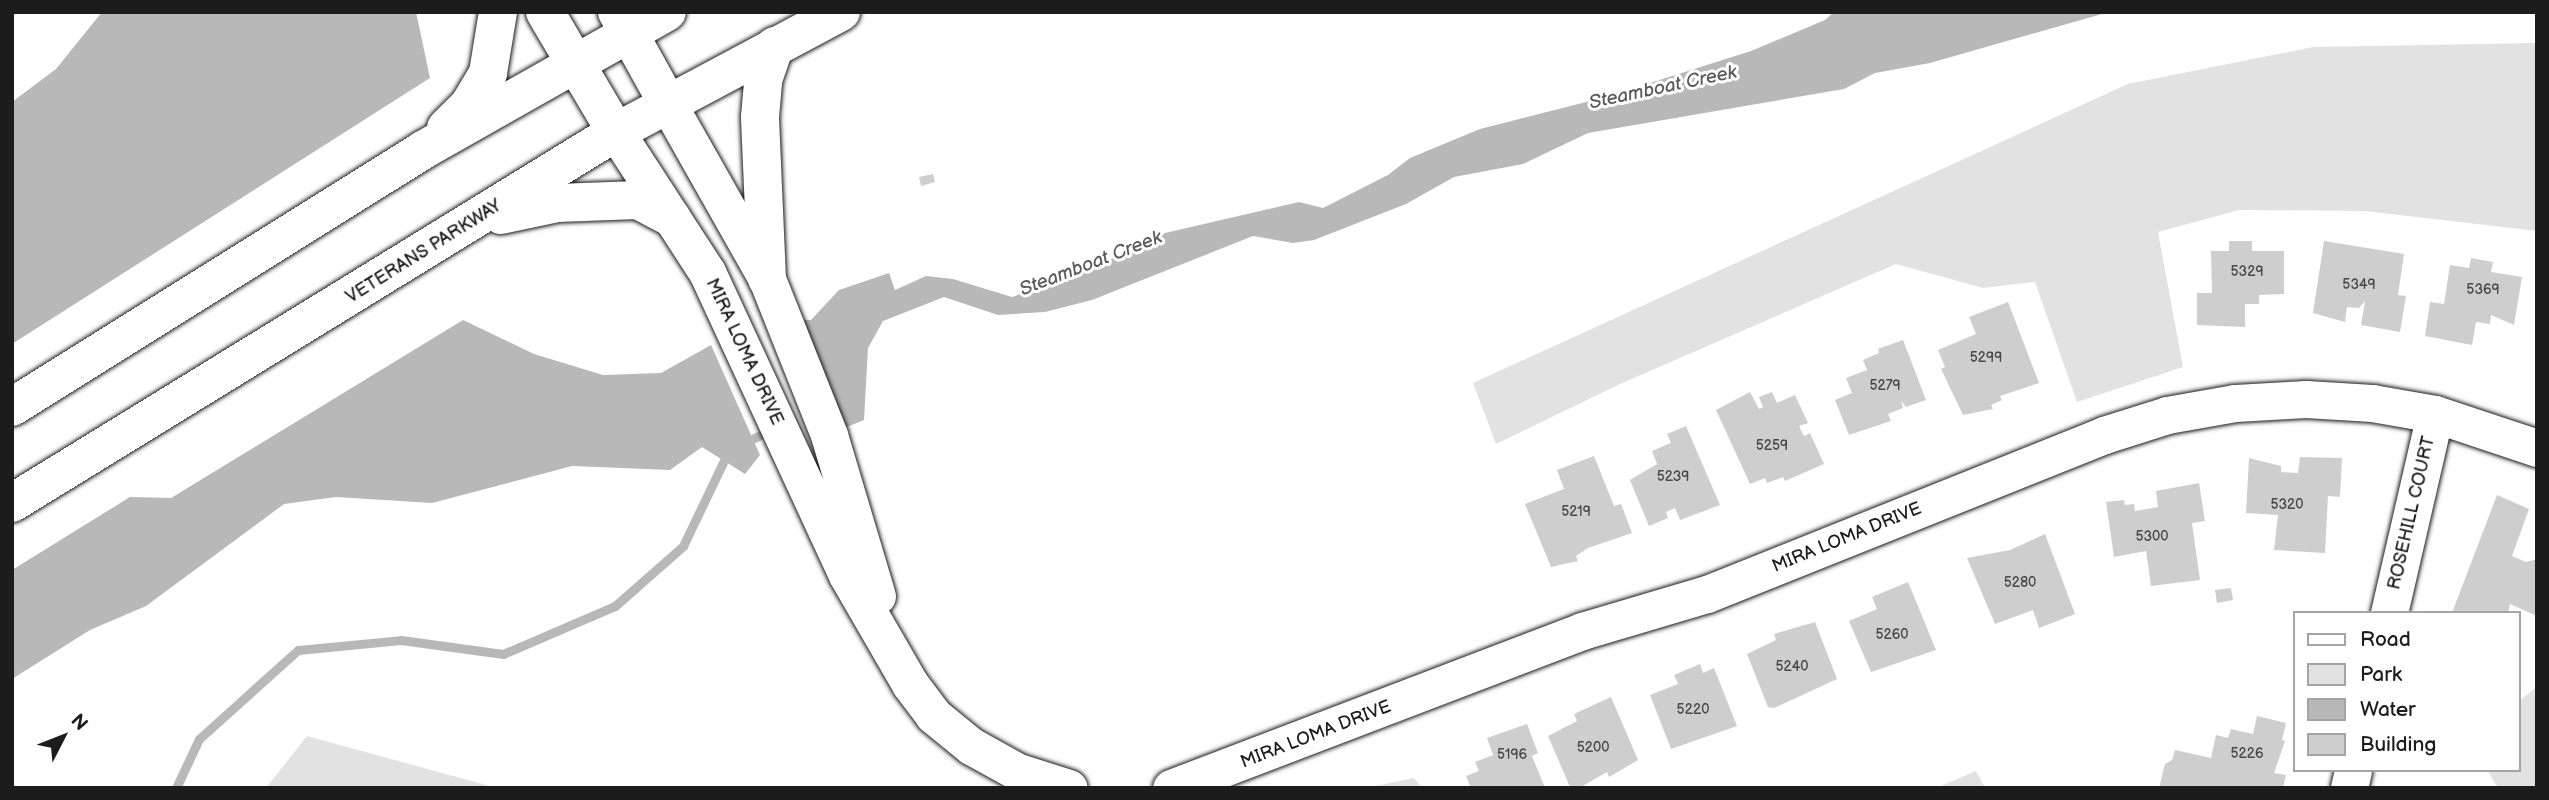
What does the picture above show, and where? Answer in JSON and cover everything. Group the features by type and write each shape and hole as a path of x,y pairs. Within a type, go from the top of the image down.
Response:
{"main road":[{"path":"423,150 469,105 488,73 498,12"},
{"name":"MIRA LOMA DRIVE","path":"545,12 617,132"},
{"path":"12,407 423,150 575,64 624,23 667,12"},
{"name":"VETERANS PARKWAY","path":"12,503 101,451 617,132 841,12"},
{"name":"MIRA LOMA DRIVE","path":"624,23 668,104"},
{"path":"767,279 760,117 763,80 775,46"},
{"path":"475,221 557,202 638,200 672,218"}],"street":[{"name":"MIRA LOMA DRIVE","path":"668,104 767,279 783,317 829,435 899,667"},
{"name":"MIRA LOMA DRIVE","path":"617,132 672,218 736,329 847,575 899,667 933,715 971,746 1018,772 1069,788"},
{"name":"MIRA LOMA DRIVE","path":"1171,788 1582,631 1707,594 2104,435 2167,415 2235,403 2306,399 2435,414 2537,448"},
{"name":"ROSEHILL COURT","path":"2389,611 2435,414"}],"green space":[{"path":"2537,43 2537,231 2365,211 2239,210 2158,232 2183,367 2077,402 2035,282 1983,288 1896,264 1620,384 1496,444 1473,383 2128,84 2313,47"},
{"path":"2537,687 2537,788 2498,788 2488,772 2521,772 2521,699"},
{"path":"307,736 497,788 266,788"},
{"path":"1976,771 1985,788 1936,788"},
{"path":"1414,778 1422,788 1365,788"}],"water":[{"path":"102,12 416,12 430,78 12,344 12,102 56,69"},
{"path":"1834,12 2109,12 1930,63 1875,73 1844,89 1588,133 1523,164 1454,177 1406,204 1314,240 1293,243 1253,236 1092,300 1045,312 998,315 944,297 883,321 868,348 864,420 819,438 768,318 811,320 839,290 889,273 895,290 926,276 953,279 1012,297 1084,272 1165,233 1299,202 1323,208 1388,175 1410,158 1480,129 1606,97 1751,51 1825,20"},
{"path":"463,320 534,354 603,375 661,373 711,345 760,455 745,474 702,447 670,470 572,466 432,503 336,497 284,504 146,606 90,630 12,679 12,570 130,497 171,498"}],"building":[{"path":"933,174 935,182 921,186 919,177"},
{"path":"2229,241 2252,241 2252,251 2284,251 2284,294 2259,295 2259,304 2245,304 2245,327 2197,325 2197,293 2212,293 2211,251 2229,251"},
{"path":"2324,241 2404,254 2398,295 2406,296 2400,332 2361,325 2365,301 2359,308 2347,307 2345,322 2313,313"},
{"path":"2471,258 2493,262 2491,272 2522,277 2514,325 2491,315 2490,324 2476,322 2472,345 2425,336 2430,302 2444,304 2450,265 2469,268"},
{"path":"2008,302 2039,383 2000,396 2002,400 1991,405 1993,409 1963,415 1941,369 1945,367 1938,350 1976,334 1969,317"},
{"path":"1903,340 1926,400 1906,407 1901,401 1903,408 1888,414 1891,421 1849,435 1835,400 1852,393 1846,378 1867,370 1863,360 1879,353 1878,349"},
{"path":"1750,392 1759,409 1763,407 1759,397 1772,392 1777,403 1795,395 1808,423 1799,426 1804,436 1810,433 1824,464 1785,481 1783,477 1767,483 1765,478 1750,484 1716,410"},
{"path":"1686,426 1720,505 1680,520 1675,508 1666,512 1668,518 1649,526 1630,480 1657,464 1652,451 1671,443 1667,434"},
{"path":"1594,456 1614,506 1621,504 1632,533 1588,548 1576,556 1578,561 1551,567 1525,504 1564,489 1557,470"},
{"path":"2300,457 2342,458 2340,497 2328,496 2325,553 2274,550 2278,515 2246,513 2249,458 2281,466 2281,472 2298,473"},
{"path":"2199,483 2205,521 2192,523 2200,580 2151,586 2146,551 2114,557 2106,502 2124,500 2125,505 2134,504 2135,511 2158,507 2156,491"},
{"path":"2497,495 2529,509 2512,556 2526,562 2537,559 2537,616 2510,604 2508,611 2453,611"},
{"path":"2045,534 2075,614 2039,628 2033,610 1995,624 1967,558 2010,550"},
{"path":"1908,582 1936,650 1871,672 1849,621 1877,609 1872,597"},
{"path":"2231,588 2233,600 2217,603 2215,590"},
{"path":"1815,622 1837,679 1774,708 1768,707 1747,654 1776,640 1774,634"},
{"path":"1700,664 1703,673 1714,668 1737,726 1671,749 1650,695 1678,684 1674,675"},
{"path":"1611,697 1638,760 1609,777 1607,772 1579,788 1570,787 1548,736 1577,721 1574,714"},
{"path":"2257,716 2286,723 2282,740 2285,741 2274,773 2286,775 2283,788 2159,788 2165,764 2172,760 2175,750 2211,758 2216,735 2228,738 2231,729 2253,734"},
{"path":"1527,724 1538,753 1532,756 1545,788 1471,788 1466,776 1479,771 1475,762 1493,755 1487,738"}],"waterway":[{"name":"Steamboat Creek","path":"744,443 773,429"},
{"name":"Steamboat Creek","path":"176,788 199,739 298,650 401,640 503,654 615,606 683,546 729,450"}]}
